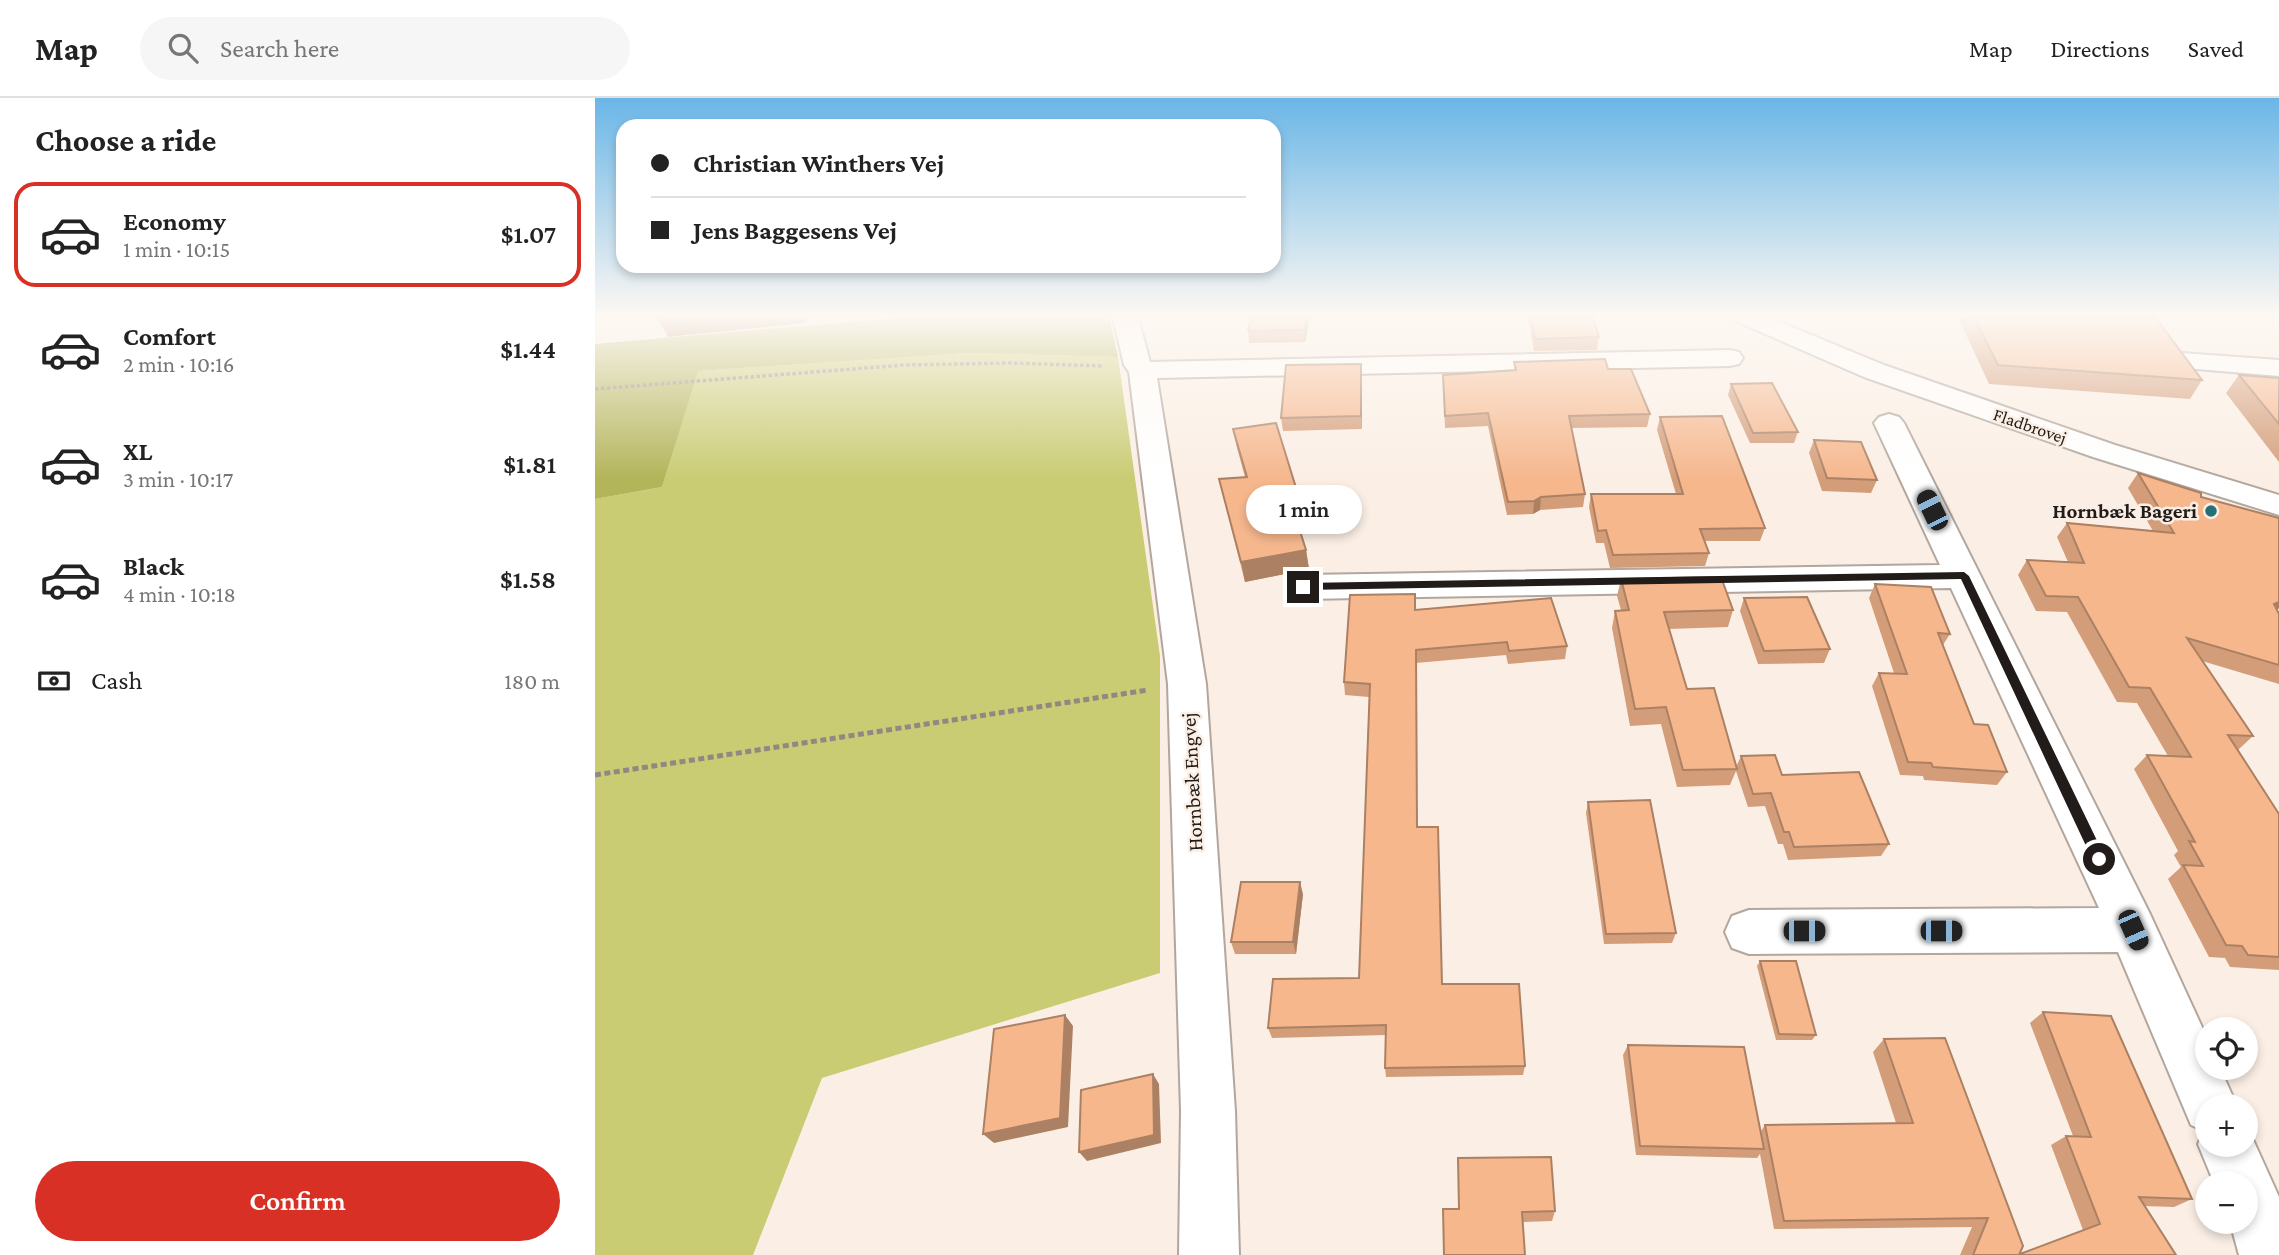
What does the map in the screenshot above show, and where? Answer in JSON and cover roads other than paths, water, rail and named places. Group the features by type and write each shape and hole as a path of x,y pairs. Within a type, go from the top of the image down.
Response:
{"street":[{"name":"Hornbæk Engvej","path":"1140,371 1187,684 1208,1111 1209,1255"},
{"name":"Fladbrovej","path":"1875,371 2103,451 2279,505"},
{"path":"1889,423 2133,930 2205,1094"},
{"path":"1303,587 1964,576"},
{"path":"1749,932 2133,930"},
{"path":"2232,1157 2259,1214"}],"place":[{"name":"Hornbæk Bageri","path":"2211,511"}]}
